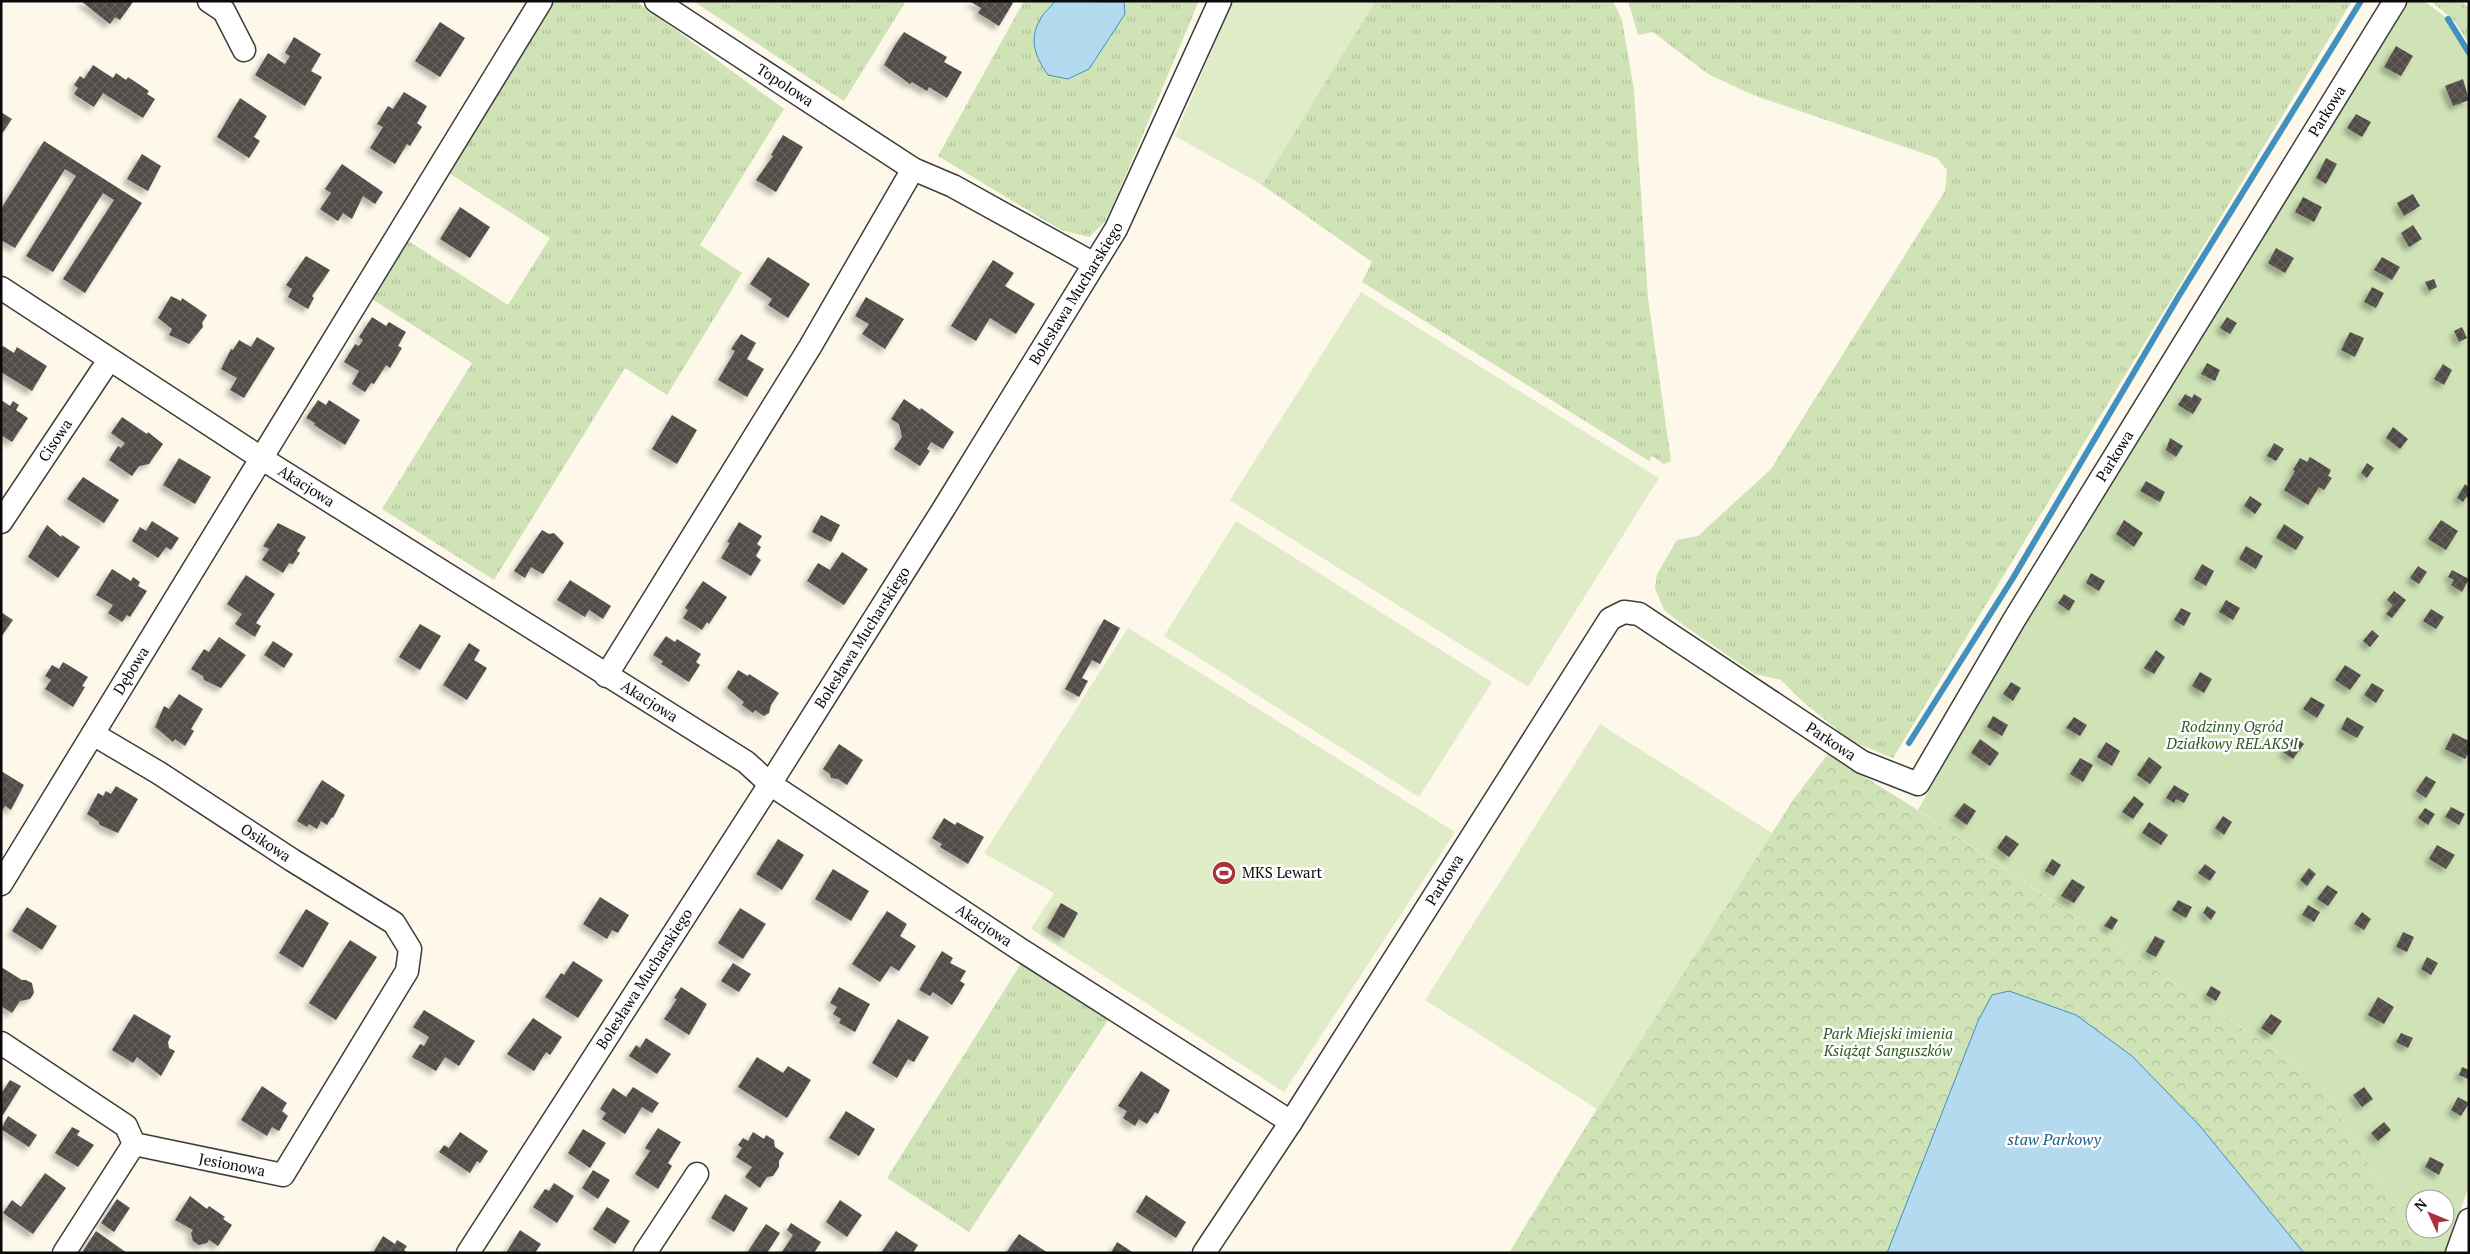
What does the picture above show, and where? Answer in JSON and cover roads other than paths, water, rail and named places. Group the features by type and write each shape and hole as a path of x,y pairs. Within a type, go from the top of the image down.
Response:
{"street":[{"path":"209,1 224,11 244,50"},
{"name":"Dębowa","path":"1,884 541,1"},
{"name":"Topolowa","path":"656,1 913,169 953,186 1094,264"},
{"name":"Bolesława Mucharskiego","path":"468,1253 770,784 941,513 1116,229 1220,1"},
{"name":"Parkowa","path":"1204,1253 1290,1122 1610,619 1624,612 1639,614 1862,762 1918,784 2014,620 2395,1"},
{"path":"606,676 810,347 913,169"},
{"name":"Akacjowa","path":"1,288 261,458 746,762 770,784 1021,950 1290,1122"},
{"name":"Cisowa","path":"1,522 109,360"},
{"name":"Osikowa","path":"93,734 159,772 292,860 394,923 410,949 407,972"},
{"name":"Jesionowa","path":"134,1144 283,1175 407,972"},
{"path":"1,1043 126,1126 134,1144 64,1253"},
{"path":"645,1253 697,1174"},
{"path":"2457,1253 2469,1220"}],"water":[{"path":"1055,1 1124,2 1125,14 1089,69 1068,79 1048,75 1035,49 1034,35 1036,27"},
{"name":"staw Parkowy","path":"2009,991 2076,1015 2132,1056 2199,1125 2304,1253 1887,1253 1978,1021 1992,995"}],"waterway":[{"path":"1909,743 2013,578 2177,299 2361,1"},
{"path":"2448,19 2469,53"}],"place":[{"name":"MKS Lewart","path":"1224,873"}],"park label":[{"name":"Rodzinny Ogród Działkowy RELAKS I","path":"2232,736"},
{"name":"Park Miejski imienia Książąt Sanguszków","path":"1888,1042"}]}
